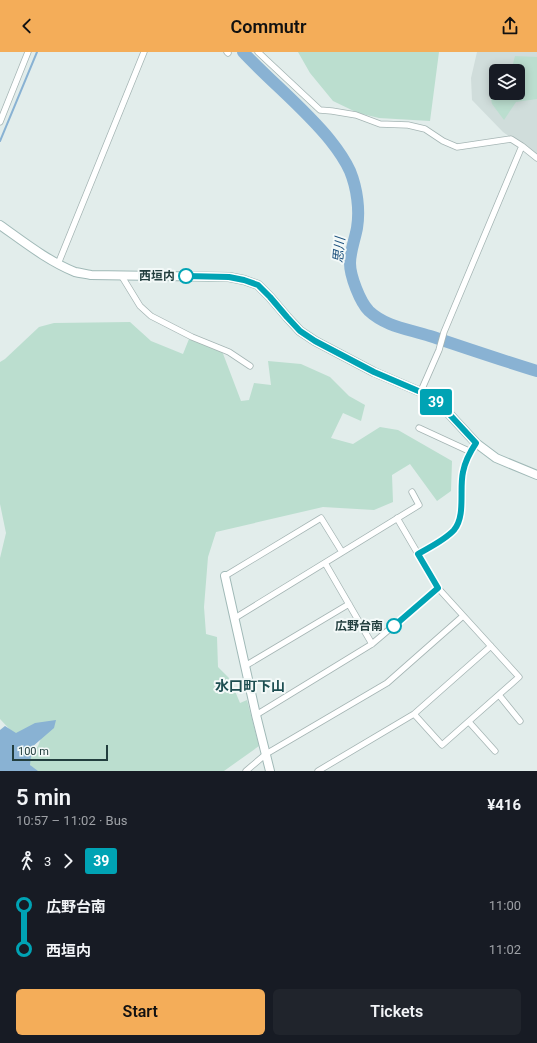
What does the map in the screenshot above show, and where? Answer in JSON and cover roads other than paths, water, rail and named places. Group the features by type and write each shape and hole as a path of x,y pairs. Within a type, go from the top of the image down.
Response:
{"street":[{"path":"0,122 28,52"},
{"path":"58,264 144,52"},
{"path":"258,52 320,110 356,115 380,124 408,125 425,129 443,141 457,147 511,139 537,158"},
{"path":"421,392 439,350 444,332 522,146"},
{"path":"0,225 43,256 76,272 91,275 229,277 258,285 300,331 315,341 374,372 430,396 440,404 476,443 496,458 537,475"},
{"path":"121,275 140,306 151,316 192,337 229,352 250,366"},
{"path":"419,428 471,452"},
{"path":"418,554 446,537 455,529 460,518 462,472 476,443"},
{"path":"235,618 419,505 412,492"},
{"path":"270,771 225,576 321,518 342,552"},
{"path":"397,518 438,588 519,677 442,745 414,714"},
{"path":"324,562 372,644"},
{"path":"256,715 372,644 438,588"},
{"path":"245,666 349,604"},
{"path":"246,771 266,754 388,684 464,616"},
{"path":"318,771 414,714 491,646"},
{"path":"499,695 520,720"},
{"path":"469,722 495,751"}],"water":[{"path":"56,720 54,728 32,747 30,765 38,771 0,771 0,730 5,726 16,733 35,723"}],"waterway":[{"path":"0,141 37,52"},
{"name":"思川","path":"243,52 320,128 344,159 348,167 356,192 358,207 357,228 351,254 350,268 359,295 369,311 383,321 398,327 537,371"}],"place":[{"name":"西垣内","path":"186,276"},
{"name":"広野台南","path":"394,626"}],"district":[{"name":"水口町下山","path":"250,686"}]}
